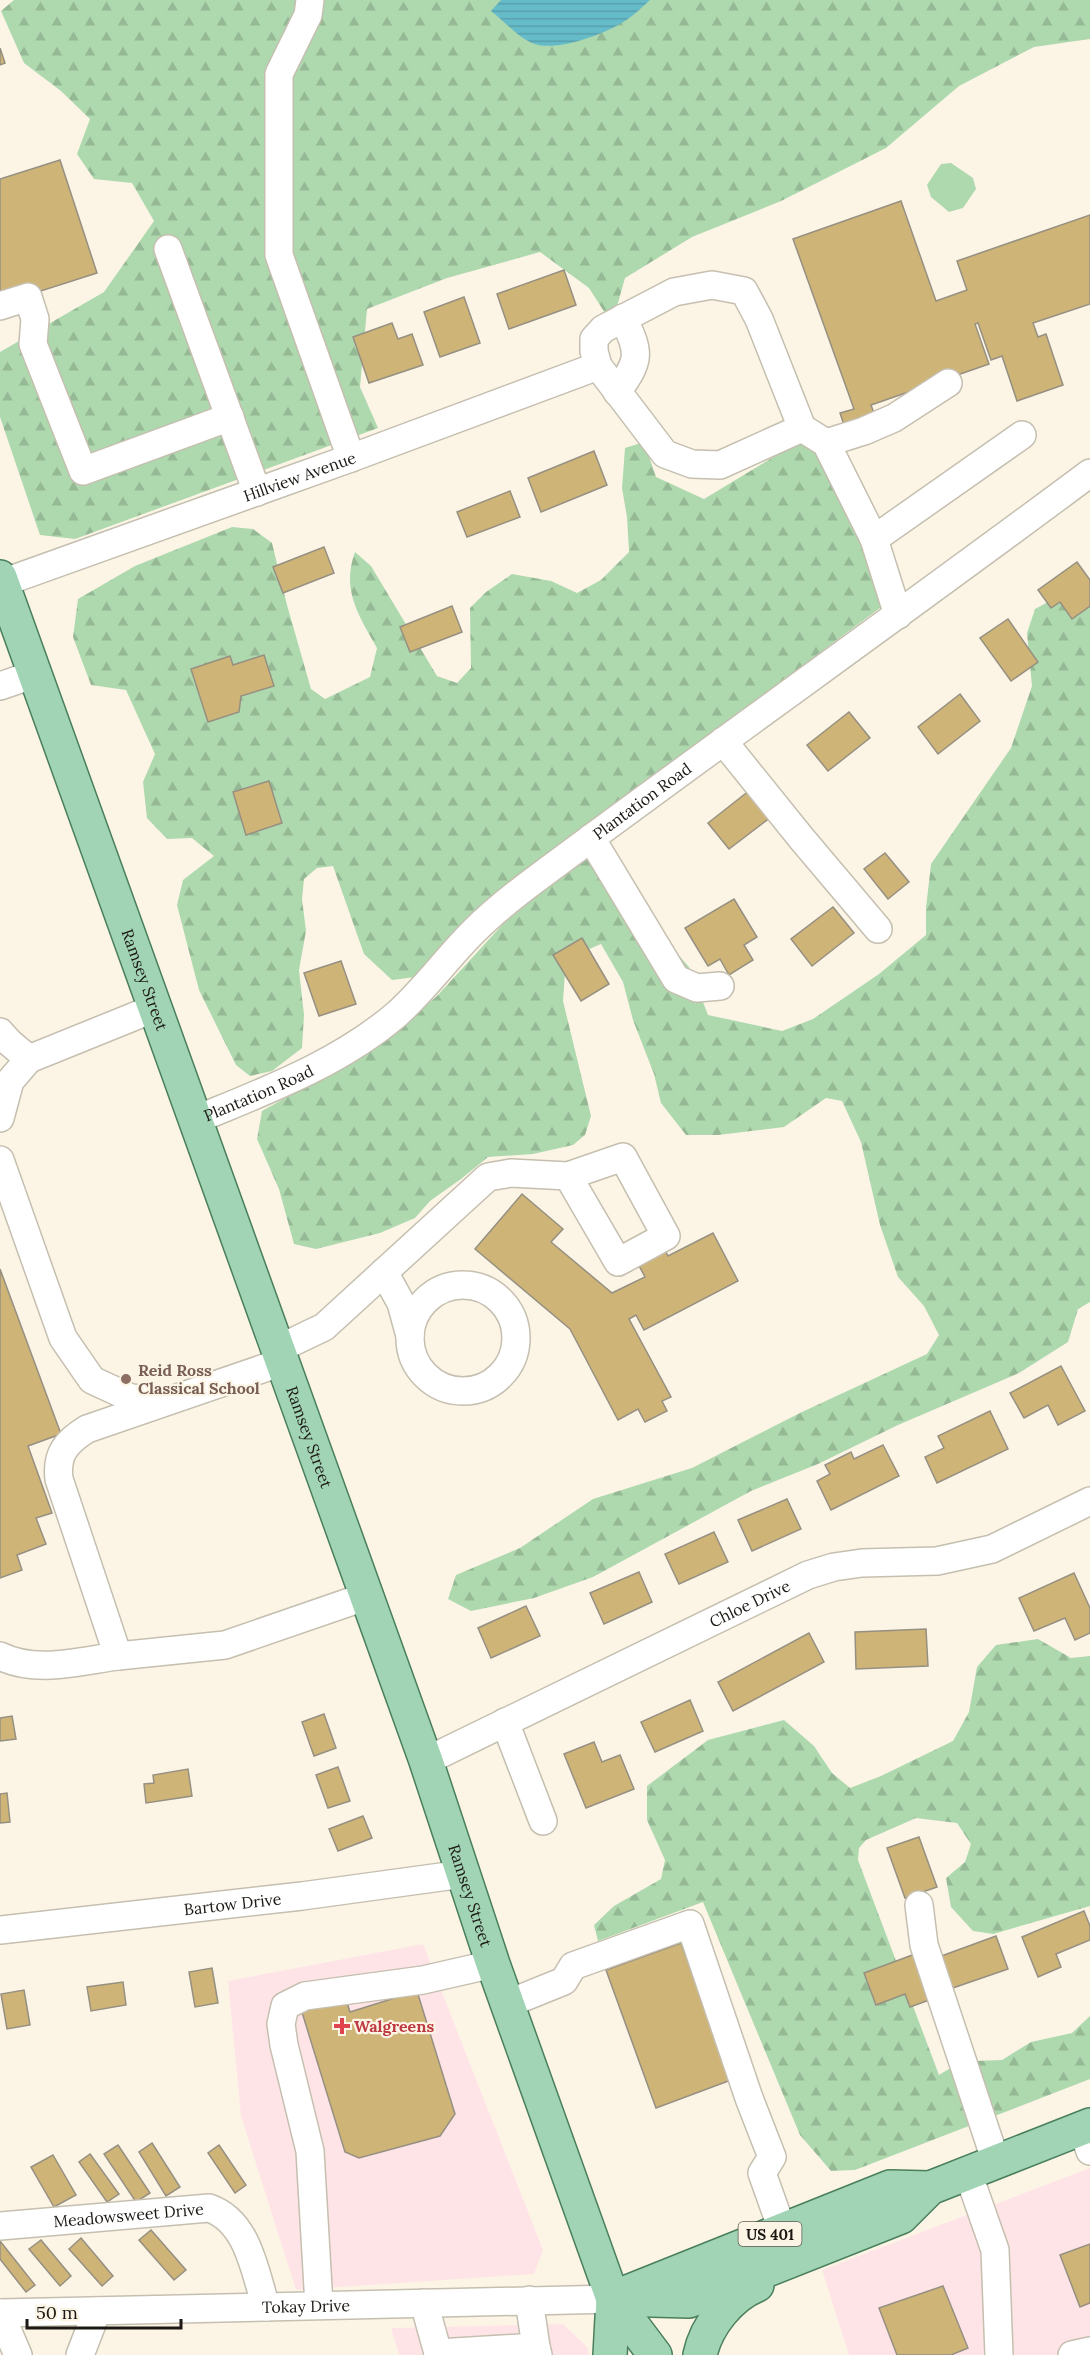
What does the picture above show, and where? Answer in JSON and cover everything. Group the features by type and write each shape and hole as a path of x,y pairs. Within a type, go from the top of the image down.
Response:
{"main road":[{"name":"Ramsey Street","path":"1,580 426,1761 493,1964 613,2299 655,2355"},
{"name":"US 401","path":"613,2299 890,2187 930,2188 982,2168 1087,2135"},
{"name":"US 401","path":"700,2355 709,2332 737,2296 748,2289 818,2260 834,2243 901,2217 930,2188"},
{"path":"613,2299 689,2301 834,2243"},
{"name":"Ramsey Street","path":"610,2355 613,2299"}],"street":[{"path":"310,0 308,15 279,74 279,255 351,458"},
{"path":"168,249 257,492"},
{"path":"802,428 720,465 692,464 665,454 598,366 594,339 603,329 674,292 712,285 744,291 759,319 802,428 826,443 874,539 898,615"},
{"path":"0,306 28,297 35,320 33,344 83,471 230,417"},
{"path":"617,392 633,371 637,357 633,339 623,318"},
{"name":"Hillview Avenue","path":"1,580 257,492 598,366"},
{"path":"826,443 864,431 894,418 948,383"},
{"path":"874,539 1022,435"},
{"name":"Plantation Road","path":"195,1120 274,1088 361,1040 395,1015 426,986 472,932 506,903 591,838 1090,473"},
{"path":"0,686 35,674"},
{"path":"723,741 878,929"},
{"path":"591,838 676,979 697,988 720,986"},
{"path":"0,1118 10,1081 29,1059 155,1008"},
{"path":"0,1032 29,1059"},
{"path":"0,1160 63,1338 92,1380 131,1398 170,1401"},
{"path":"118,1656 59,1479 57,1464 64,1448 74,1437 87,1429 170,1401 280,1356 324,1327 488,1176 511,1173 568,1176"},
{"path":"384,1272 401,1303 410,1336"},
{"name":"Chloe Drive","path":"426,1761 808,1575 834,1567 862,1563 937,1561 978,1553 992,1549 1090,1502"},
{"path":"0,1656 14,1663 44,1666 225,1645 367,1596"},
{"path":"505,1722 543,1821"},
{"name":"Bartow Drive","path":"0,1930 302,1896 464,1874"},
{"path":"918,1905 924,1945 982,2168 995,2250 999,2355"},
{"path":"507,2004 564,1981 573,1966 690,1924 749,2098 772,2157 762,2173 782,2229"},
{"path":"318,2306 310,2151 284,2045 281,2024 285,2006 305,1996 423,1980 493,1964"},
{"name":"Meadowsweet Drive","path":"0,2226 209,2208 220,2211 232,2221 245,2241 266,2307"},
{"name":"Tokay Drive","path":"0,2313 613,2299"},
{"path":"424,2303 439,2354 537,2351 529,2300"},
{"path":"80,2355 97,2311"},
{"path":"0,2313 18,2355"},
{"path":"1072,2355 1090,2351"}],"shaded area":[{"path":"423,1944 543,2250 534,2274 296,2290 241,2116 228,1981"},
{"path":"1090,2168 1090,2355 849,2355 822,2270"},
{"path":"563,2324 587,2347 589,2355 399,2355 391,2328"}],"green space":[{"path":"14,0 1090,0 1090,39 1034,47 959,86 886,148 781,201 692,237 625,278 612,324 589,288 540,252 447,278 367,309 360,387 378,428 75,539 40,535 0,417 0,352 104,292 154,221 132,183 94,179 77,154 90,119 61,91 24,63 1,11"},
{"path":"951,163 973,178 976,189 963,208 949,212 931,197 927,185 941,164"},
{"path":"815,432 892,599 482,904 456,932 423,976 392,980 364,954 333,866 317,868 304,879 302,899 306,931 299,970 304,1015 302,1048 272,1071 250,1076 236,1065 199,990 177,905 183,880 214,856 192,838 167,839 147,818 143,782 155,754 126,690 91,685 73,637 78,599 135,566 232,527 253,529 272,543 311,689 325,699 370,677 377,648 358,614 351,591 351,566 355,552 371,566 437,676 457,683 471,668 470,608 486,592 512,574 551,581 577,593 601,580 629,552 627,517 622,488 625,448 644,442 656,477 704,499"},
{"path":"1090,584 1090,1302 1078,1309 1068,1342 1019,1373 898,1425 818,1464 751,1491 593,1577 534,1598 471,1611 448,1599 456,1575 520,1548 593,1499 692,1468 802,1412 927,1354 939,1335 924,1306 898,1277 880,1225 861,1142 842,1101 826,1098 784,1127 718,1135 686,1135 661,1103 654,1074 633,1020 623,982 601,944 566,959 563,1001 591,1116 585,1135 573,1145 533,1154 488,1157 430,1201 415,1218 380,1233 316,1249 294,1244 279,1189 257,1139 262,1111 391,1035 437,996 504,923 589,854 689,967 708,1015 782,1031 813,1019 879,974 926,935 926,908 931,864 1011,748 1032,686 1027,633 1035,609 1074,588"},
{"path":"1038,1639 1071,1658 1090,1656 1090,1906 993,1934 973,1931 951,1907 946,1878 965,1862 971,1844 957,1823 916,1818 866,1840 859,1848 858,1860 939,2075 957,2064 1002,2060 1031,2042 1072,2033 1090,2016 1090,2079 855,2170 831,2171 800,2135 703,1902 598,1941 594,1925 614,1906 661,1879 665,1860 647,1820 647,1786 708,1740 784,1720 814,1746 832,1773 850,1788 881,1776 953,1741 969,1712 977,1667 996,1645"}],"water":[{"path":"501,0 650,0 625,21 605,31 580,41 553,46 532,43 516,33 491,11"}],"building":[{"path":"0,48 5,63 0,65"},
{"path":"60,160 97,273 0,304 0,179"},
{"path":"901,201 936,301 967,290 957,261 1090,215 1090,304 1033,323 1038,337 1046,334 1063,385 1017,401 1002,356 991,360 978,323 975,324 989,364 871,405 876,419 846,431 840,413 854,409 793,239"},
{"path":"564,270 576,305 509,329 497,294"},
{"path":"464,297 480,343 440,357 424,312"},
{"path":"392,323 398,339 412,334 423,365 369,383 353,337"},
{"path":"594,451 607,485 541,512 528,478"},
{"path":"510,491 520,517 467,537 457,512"},
{"path":"324,547 334,573 283,593 273,567"},
{"path":"1077,562 1090,580 1090,606 1072,619 1060,602 1051,608 1038,590"},
{"path":"452,606 462,632 410,652 400,627"},
{"path":"1008,619 1038,662 1011,681 980,638"},
{"path":"264,655 274,686 241,696 239,712 208,722 191,669 230,656 233,665"},
{"path":"960,694 980,721 938,754 918,727"},
{"path":"849,712 870,738 828,771 807,745"},
{"path":"269,781 282,823 246,835 233,792"},
{"path":"750,790 771,817 729,849 708,823"},
{"path":"885,853 909,882 888,899 864,869"},
{"path":"734,899 757,937 744,945 753,960 729,975 720,959 708,966 685,928"},
{"path":"833,907 854,933 812,966 791,939"},
{"path":"582,938 609,984 581,1001 553,955"},
{"path":"341,961 356,1004 319,1016 304,973"},
{"path":"522,1194 563,1229 551,1242 612,1293 645,1277 637,1262 664,1248 668,1256 713,1233 738,1281 644,1330 636,1315 629,1319 671,1397 662,1401 667,1411 645,1422 638,1409 618,1420 570,1329 475,1249"},
{"path":"0,1269 61,1434 28,1446 52,1513 36,1518 46,1544 17,1555 22,1570 0,1578"},
{"path":"1061,1366 1085,1411 1058,1425 1048,1405 1024,1418 1010,1393"},
{"path":"990,1411 1008,1449 937,1483 925,1457 944,1448 938,1436"},
{"path":"883,1445 899,1476 831,1510 817,1481 830,1474 825,1465 851,1452 854,1459"},
{"path":"787,1499 801,1529 752,1551 738,1520"},
{"path":"714,1532 728,1562 679,1584 665,1554"},
{"path":"639,1572 652,1602 604,1624 590,1593"},
{"path":"1074,1573 1090,1608 1090,1633 1075,1640 1065,1618 1034,1631 1019,1598"},
{"path":"526,1606 540,1636 491,1658 478,1628"},
{"path":"926,1629 928,1666 856,1669 855,1632"},
{"path":"809,1633 824,1662 733,1711 718,1682"},
{"path":"690,1700 703,1731 655,1752 641,1722"},
{"path":"324,1714 336,1748 314,1756 302,1722"},
{"path":"12,1716 16,1739 0,1741 0,1718"},
{"path":"594,1742 602,1762 620,1755 634,1789 586,1808 564,1754"},
{"path":"338,1767 350,1801 328,1808 316,1775"},
{"path":"188,1769 192,1796 146,1803 144,1784 154,1783 153,1775"},
{"path":"7,1793 10,1822 0,1823 0,1794"},
{"path":"363,1816 372,1838 338,1851 329,1829"},
{"path":"919,1837 937,1887 905,1898 887,1848"},
{"path":"1084,1911 1090,1926 1090,1940 1056,1954 1061,1967 1038,1977 1022,1937"},
{"path":"996,1936 1008,1969 947,1990 936,1958"},
{"path":"681,1943 731,2080 656,2108 606,1970"},
{"path":"915,1954 932,1999 910,2007 905,1994 876,2005 864,1973"},
{"path":"212,1968 218,2003 195,2007 189,1972"},
{"path":"123,1982 126,2005 91,2011 87,1987"},
{"path":"24,1990 30,2025 7,2029 1,1994"},
{"name":"Walgreens","path":"417,1991 455,2114 440,2136 359,2158 345,2152 301,2009 345,1996 350,2012"},
{"path":"152,2143 180,2187 166,2196 139,2152"},
{"path":"118,2145 150,2193 136,2202 104,2154"},
{"path":"219,2145 246,2185 235,2193 208,2153"},
{"path":"90,2154 119,2194 107,2202 79,2162"},
{"path":"53,2155 76,2195 54,2207 31,2167"},
{"path":"151,2230 186,2270 174,2280 139,2240"},
{"path":"81,2238 113,2276 102,2286 69,2249"},
{"path":"41,2240 71,2276 60,2286 29,2249"},
{"path":"0,2241 35,2285 26,2292 0,2259"},
{"path":"1090,2244 1090,2303 1080,2307 1060,2255"},
{"path":"943,2286 968,2348 951,2355 897,2355 879,2308"}],"place":[{"name":"Reid Ross Classical School","path":"126,1379"},
{"name":"Walgreens","path":"342,2026"}]}
